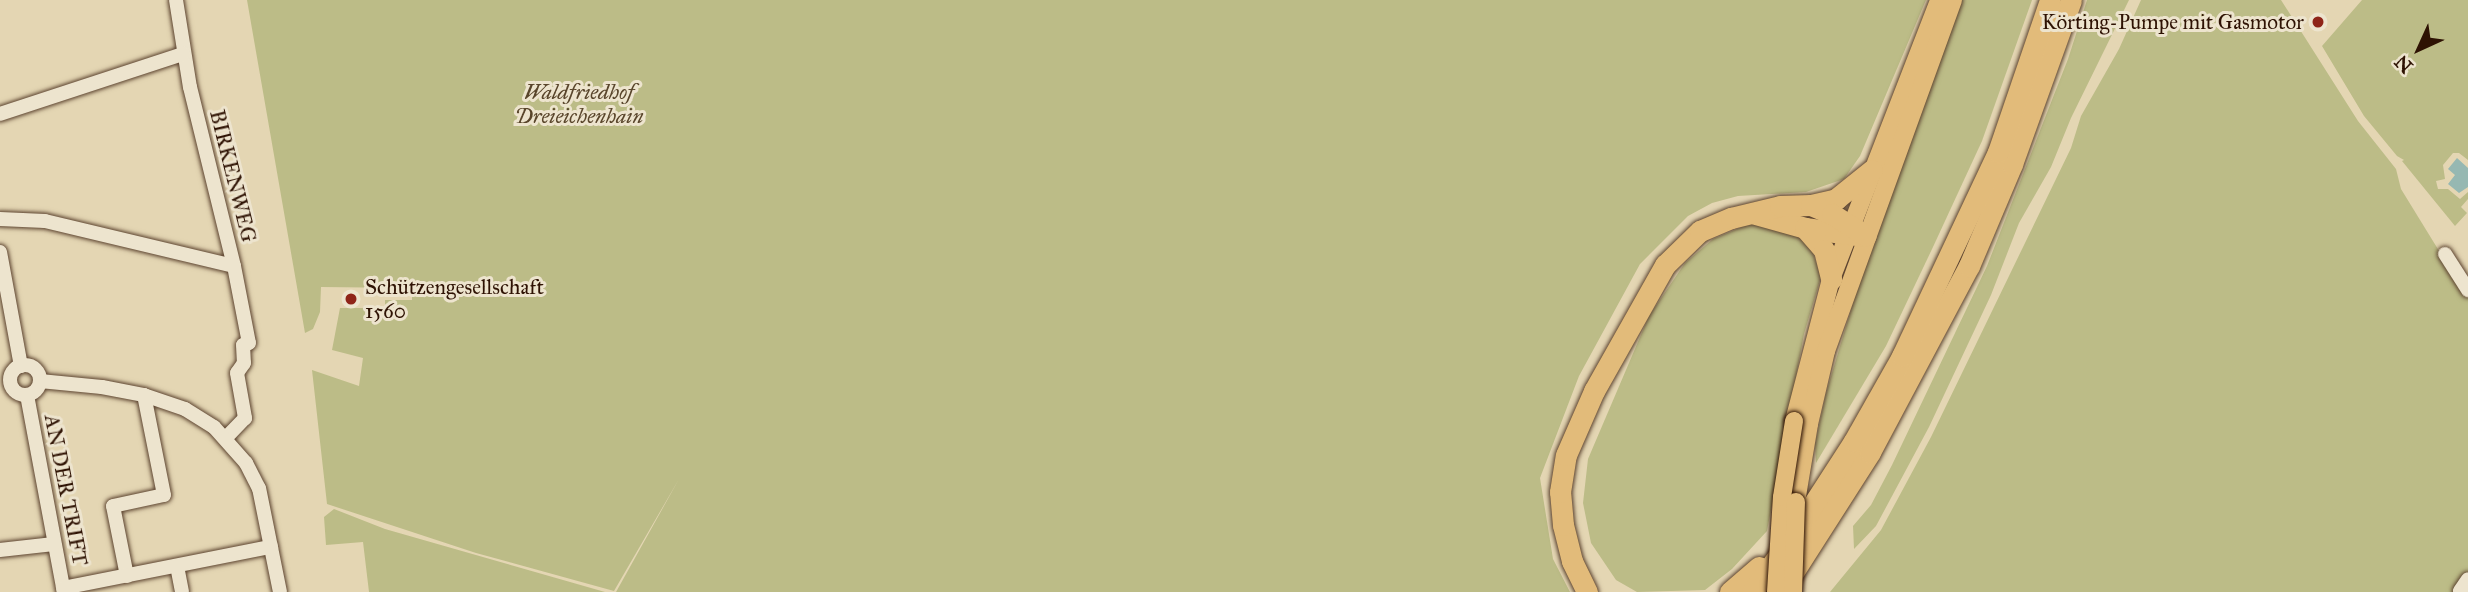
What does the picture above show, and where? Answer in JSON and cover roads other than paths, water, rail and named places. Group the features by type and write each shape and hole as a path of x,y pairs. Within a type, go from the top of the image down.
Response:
{"highway":[{"path":"1752,592 1792,537 1854,441 1902,356 1998,152 2050,0"},
{"path":"1778,592 1870,452 1969,266 2012,164 2071,0"},
{"path":"1587,592 1566,543 1560,492 1570,440 1648,290 1665,265 1689,239 1716,223 1780,206 1811,205 1836,199 1872,170"},
{"path":"1811,205 1854,233"},
{"path":"1746,213 1765,215 1805,228 1854,233"},
{"path":"1805,228 1824,250 1831,279"},
{"path":"1730,592 1792,537"},
{"path":"1566,543 1601,592"}],"main road":[{"path":"1793,592 1801,422 1826,351 1872,170 1939,0"},
{"path":"1778,592 1782,497 1831,279 1854,233 1953,0"}],"street":[{"name":"BIRKENWEG","path":"176,0 183,54 234,266 249,343 243,347 245,358 237,373 245,418 226,438"},
{"path":"0,114 183,54"},
{"path":"0,219 45,221 234,266"},
{"path":"0,252 21,366 34,369 40,381 86,384 144,395 191,412 226,438 246,463 259,488 280,592"},
{"path":"2445,254 2468,290"},
{"name":"AN DER TRIFT","path":"21,366 10,376 5,386 18,394 27,395 36,391 40,381"},
{"name":"AN DER TRIFT","path":"27,395 63,590"},
{"path":"127,576 113,506 164,495 144,395"},
{"path":"0,550 54,544"},
{"path":"63,590 271,547"},
{"path":"177,566 182,592"},
{"path":"2462,592 2468,579"}],"water":[{"path":"2457,158 2468,168 2468,187 2459,193 2448,184 2455,175 2448,169"}],"place":[{"name":"Körting-Pumpe mit Gasmotor","path":"2318,22"},
{"name":"Schützengesellschaft 1560","path":"351,299"}],"park label":[{"name":"Waldfriedhof Dreieichenhain","path":"579,104"}]}
